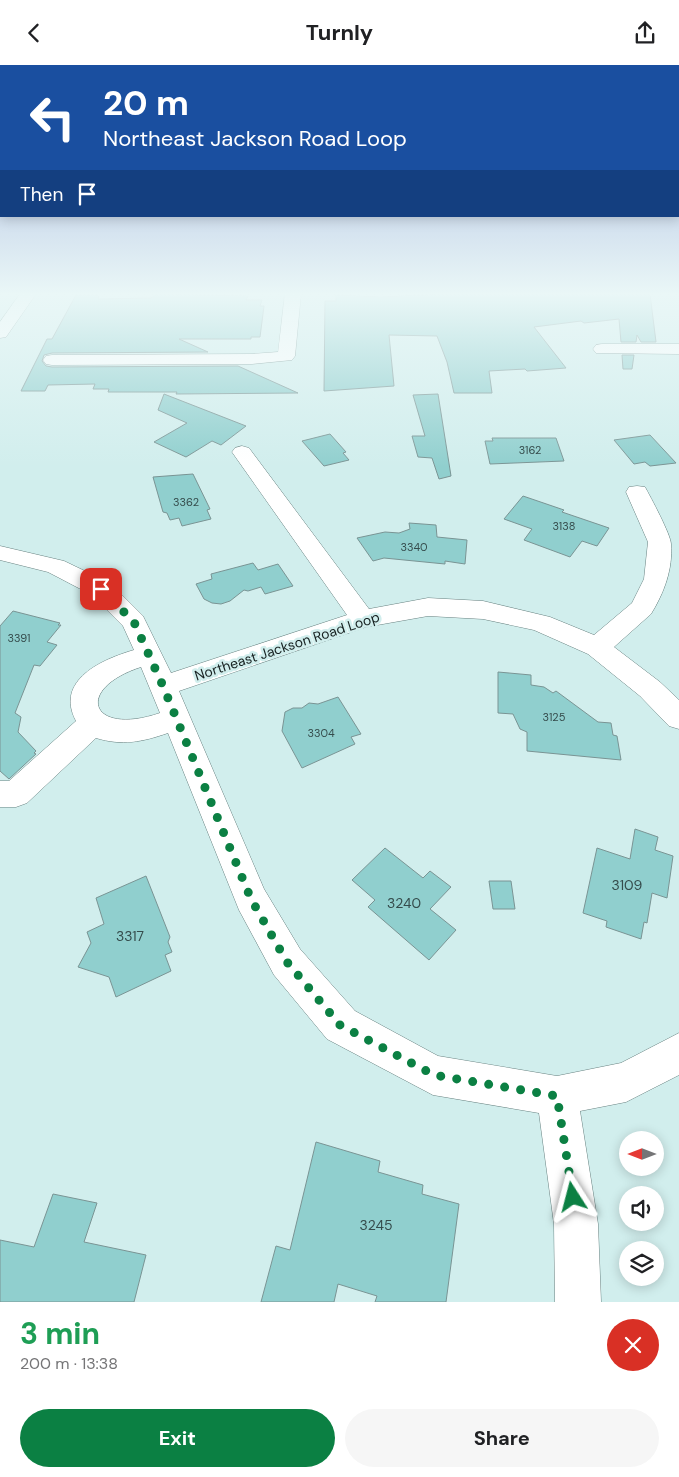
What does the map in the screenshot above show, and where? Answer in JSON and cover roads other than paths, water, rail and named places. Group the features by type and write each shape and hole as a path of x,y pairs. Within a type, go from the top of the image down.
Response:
{"street":[{"path":"52,360 252,359 286,356 286,352"},
{"path":"242,452 363,619"},
{"path":"596,647 642,608 656,579 660,542 637,492"},
{"path":"0,553 56,566 101,589 134,622 156,670 251,899 287,962 340,1025 434,1075 557,1096 626,1082 679,1053"},
{"name":"Northeast Jackson Road Loop","path":"156,670 363,619 428,607 483,610 541,623 596,647 650,689 679,717"},
{"path":"156,670 105,671 88,689 85,699 87,717 92,724 118,733 130,732 176,719"},
{"path":"0,794 16,794 92,724"},
{"path":"557,1096 576,1213 580,1258 578,1302"}]}
